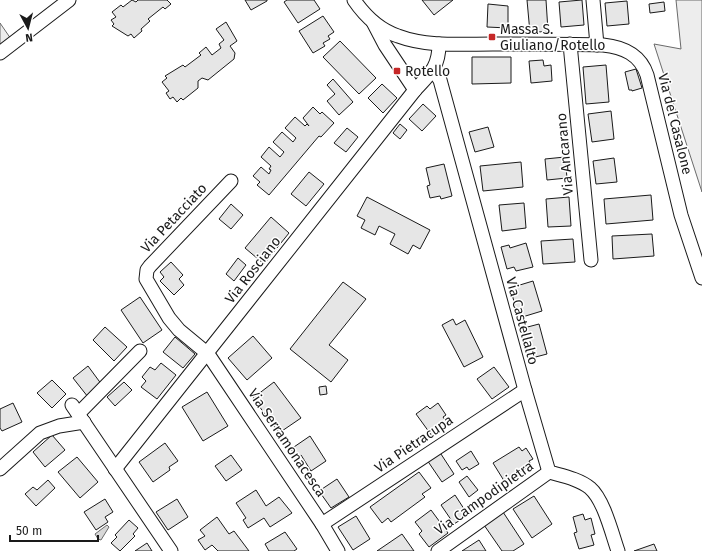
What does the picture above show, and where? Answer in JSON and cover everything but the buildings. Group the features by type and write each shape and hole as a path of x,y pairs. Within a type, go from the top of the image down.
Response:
{"street":[{"path":"0,53 69,0"},
{"path":"354,0 373,21 385,45 415,90"},
{"path":"593,0 597,45"},
{"name":"Via del Casalone","path":"373,21 398,36 439,44 570,44 617,47 628,51 638,59 646,71 681,215 698,257 702,278"},
{"path":"433,70 439,58 439,44"},
{"name":"Via Ancarano","path":"570,44 591,260"},
{"name":"Via Rosciano","path":"114,469 208,354 415,90 433,70"},
{"name":"Via Castellalto","path":"433,70 440,80 525,390 550,472"},
{"name":"Via Petacciato","path":"208,354 179,330 169,318 148,284 146,275 150,266 232,181"},
{"path":"0,469 40,433 59,426 78,414 140,351"},
{"name":"Via Serramonacesca","path":"208,354 322,524 338,551"},
{"name":"Via Pietracupa","path":"322,524 525,390"},
{"path":"78,414 171,551"},
{"path":"550,472 580,481 596,494 618,551"},
{"name":"Via Campodipietra","path":"438,551 550,472"}],"shaded area":[{"path":"676,0 702,0 702,192 654,44 681,49"},
{"path":"0,23 11,39 0,47"},
{"path":"107,525 109,527 101,540 98,539 95,534"}],"place":[{"name":"Massa S. Giuliano/Rotello","path":"492,37"},
{"name":"Rotello","path":"397,71"}]}
